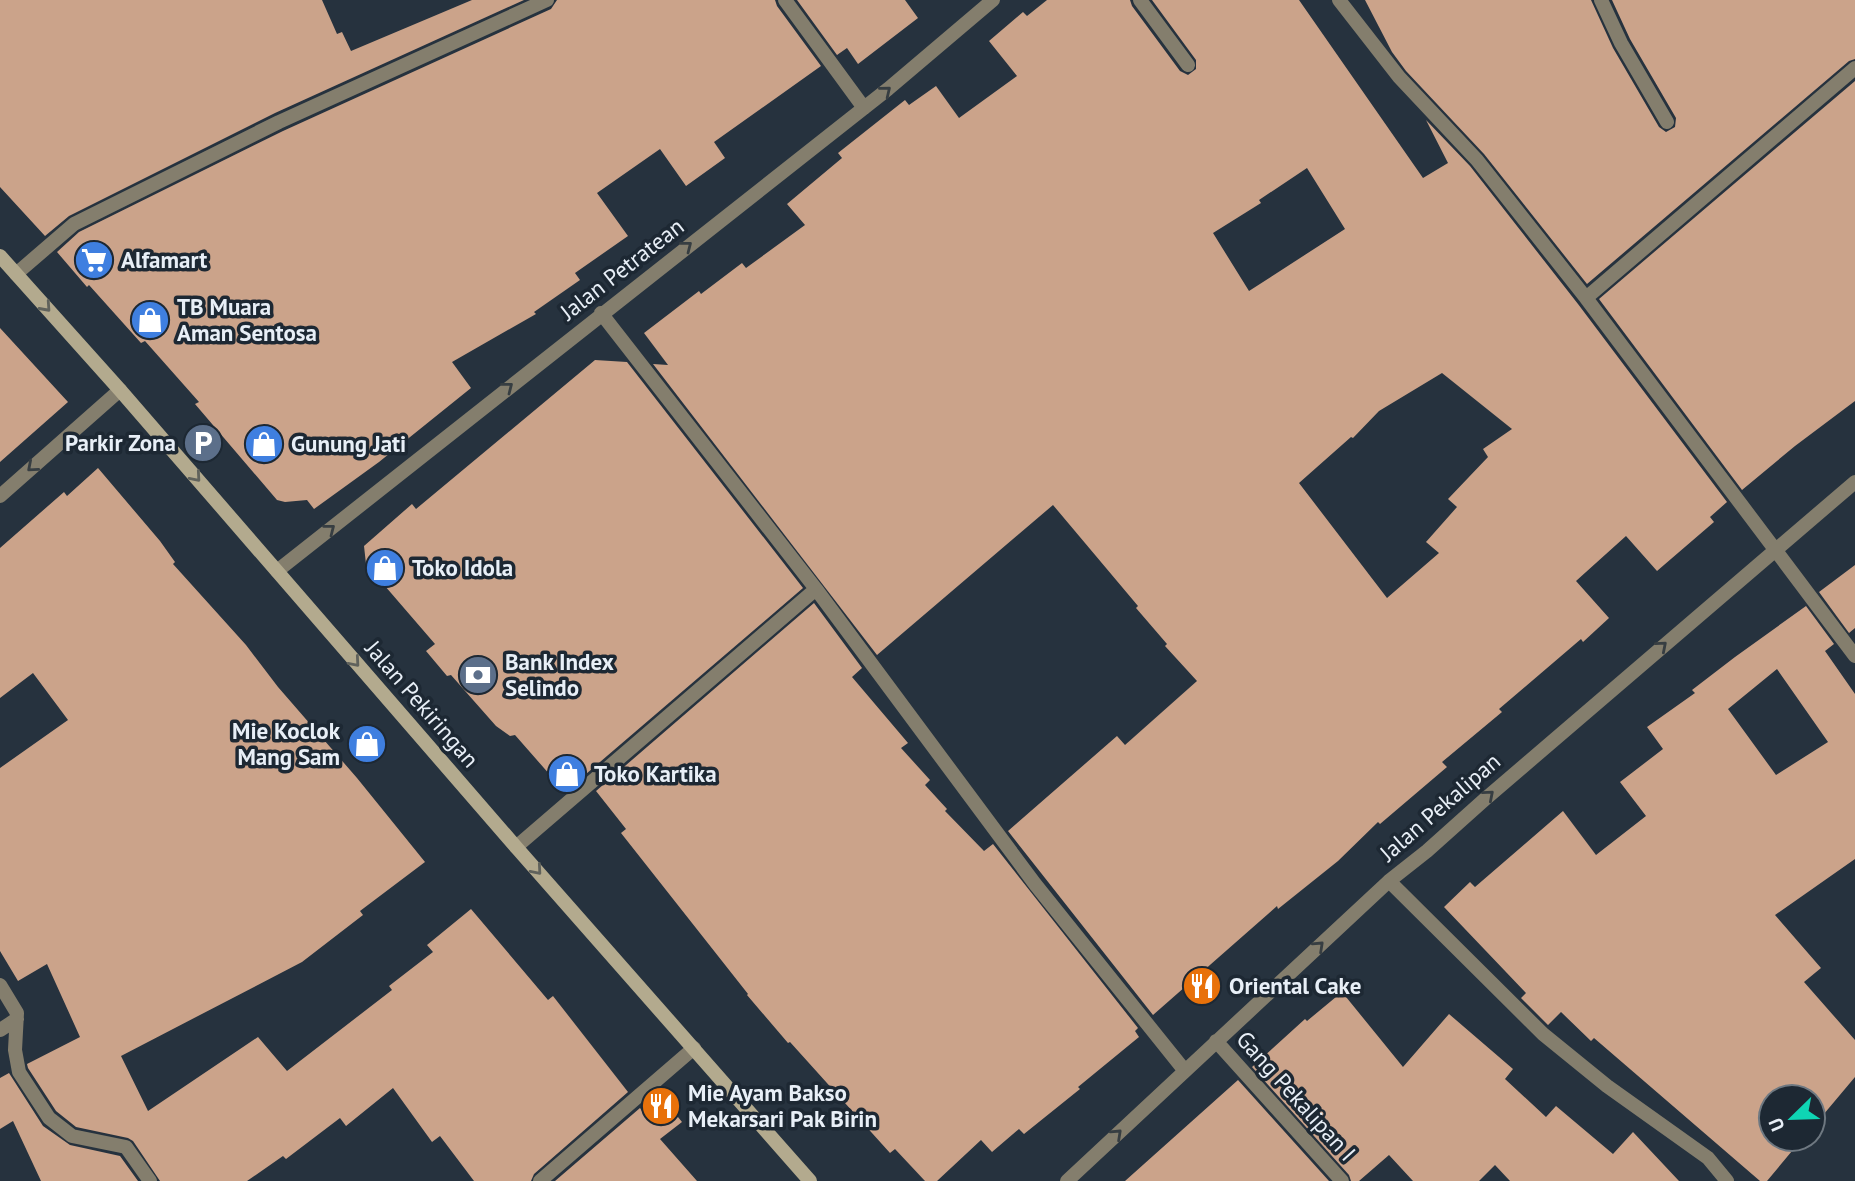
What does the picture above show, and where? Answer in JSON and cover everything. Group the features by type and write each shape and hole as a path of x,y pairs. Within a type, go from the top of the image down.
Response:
{"main road":[{"name":"Jalan Pekiringan","path":"0,256 810,1181"}],"street":[{"path":"16,274 74,224 279,122 547,0"},
{"path":"785,0 864,108"},
{"name":"Jalan Petratean","path":"277,571 864,108 993,0"},
{"path":"1140,0 1188,65"},
{"path":"1339,0 1399,77 1477,160 1586,299 1855,656"},
{"path":"1601,0 1621,43 1667,122"},
{"path":"1586,299 1855,68"},
{"path":"601,313 816,589 1020,865 1185,1070"},
{"path":"0,496 120,390"},
{"name":"Jalan Pekalipan","path":"1067,1181 1389,881 1855,482"},
{"path":"516,847 816,589"},
{"path":"1389,881 1544,1034 1608,1086 1708,1158 1727,1181"},
{"path":"0,985 15,1009 15,1050 19,1072 49,1118 72,1136 126,1147 150,1181"},
{"path":"0,1030 17,1019"},
{"name":"Gang Pekalipan I","path":"1216,1041 1342,1181"},
{"path":"540,1181 694,1048"}],"building":[{"path":"0,0 322,0 337,34 342,32 351,51 472,0 524,0 275,113 69,216 45,236 0,187"},
{"path":"557,0 775,0 821,66 714,142 725,158 686,186 660,149 597,193 628,236 575,273 580,280 534,312 536,314 452,362 471,388 379,462 314,509 307,500 277,500 195,404 199,402 145,341 141,343 57,252 79,232 283,131 551,9"},
{"path":"797,0 905,0 918,18 858,64 847,48 837,55"},
{"path":"1047,0 1130,0 1180,71 1188,75 1196,69 1196,60 1152,0 1299,0 1423,178 1448,163 1426,120 1470,166 1727,502 1710,517 1714,522 1657,571 1626,536 1576,581 1609,618 1499,709 1502,712 1442,762 1447,767 1380,824 1378,822 1338,861 1278,909 1277,906 1153,1015 1008,831 1117,736 1125,745 1197,681 1165,646 1167,644 1136,608 1138,606 1053,505 877,655 653,364 668,365 644,333 699,291 701,294 742,263 746,268 805,225 787,204 842,158 838,153 905,100 909,105 936,86 959,118 1017,76 989,41 1023,12 1027,16","holes":["1307,168 1345,229 1249,291 1213,233 1261,203 1259,200","1442,373 1512,429 1483,449 1488,457 1448,499 1457,507 1426,542 1439,553 1387,598 1299,483 1353,438 1379,411"]},
{"path":"1365,0 1591,0 1613,48 1659,127 1666,132 1675,127 1676,118 1630,39 1612,0 1855,0 1855,59 1849,61 1587,284 1484,154 1406,71 1392,52"},
{"path":"1855,81 1855,401 1742,490 1599,299"},
{"path":"0,328 68,402 0,462"},
{"path":"595,360 627,362 803,588 565,792 515,735 510,736 496,726 426,651 435,644 366,564 364,546 412,504 416,509"},
{"path":"98,468 160,541 175,562 173,564 246,645 425,862 360,911 363,915 302,962 121,1056 148,1111 258,1037 287,1071 392,990 389,986 433,952 427,945 471,909 548,1000 553,996 628,1092 534,1174 531,1181 474,1181 440,1136 432,1142 393,1088 346,1126 340,1118 286,1159 283,1156 247,1181 160,1181 133,1141 76,1127 56,1111 28,1068 27,1064 80,1037 47,964 18,981 0,951 0,768 68,720 33,673 0,698 0,548 64,492 67,496"},
{"path":"1855,565 1855,628 1849,633 1819,592"},
{"path":"814,603 862,668 852,677 908,743 901,748 930,780 925,785 947,809 945,811 984,851 993,844 1138,1028 1135,1031 1139,1037 1024,1134 1019,1129 992,1152 981,1140 937,1181 925,1181 895,1149 890,1153 790,1042 788,1043 747,995 621,833 626,829 596,791"},
{"path":"1806,606 1834,644 1825,651 1855,694 1855,859 1775,915 1821,968 1804,982 1855,1040 1855,1077 1827,1110 1827,1083 1757,1083 1757,1153 1790,1153 1767,1181 1760,1181 1594,1038 1591,1041 1561,1012 1548,1025 1521,998 1526,993 1444,907 1470,882 1475,887 1563,811 1596,855 1646,816 1620,782 1663,749 1647,727 1695,693 1692,690","holes":["1777,669 1828,742 1776,775 1728,709"]},
{"path":"1342,992 1403,1067 1449,1014 1513,1069 1505,1079 1546,1117 1556,1106 1613,1154 1633,1132 1679,1181 1510,1181 1495,1165 1479,1181 1413,1181 1389,1155 1359,1181 1351,1181 1349,1175 1252,1067 1305,1019 1307,1021"},
{"path":"9,1073 43,1126 70,1145 120,1156 138,1181 41,1181 13,1121 0,1129 0,1078"},
{"path":"1238,1080 1329,1181 1125,1181"},
{"path":"661,1096 682,1122 660,1139 697,1181 555,1181 640,1108 642,1111"}],"place":[{"name":"Alfamart","path":"94,260"},
{"name":"TB Muara Aman Sentosa","path":"150,320"},
{"name":"Parkir Zona","path":"203,443"},
{"name":"Gunung Jati","path":"264,444"},
{"name":"Toko Idola","path":"385,568"},
{"name":"Bank Index Selindo","path":"478,675"},
{"name":"Mie Koclok Mang Sam","path":"367,744"},
{"name":"Toko Kartika","path":"567,774"},
{"name":"Oriental Cake","path":"1202,986"},
{"name":"Mie Ayam Bakso Mekarsari Pak Birin","path":"661,1106"}]}
